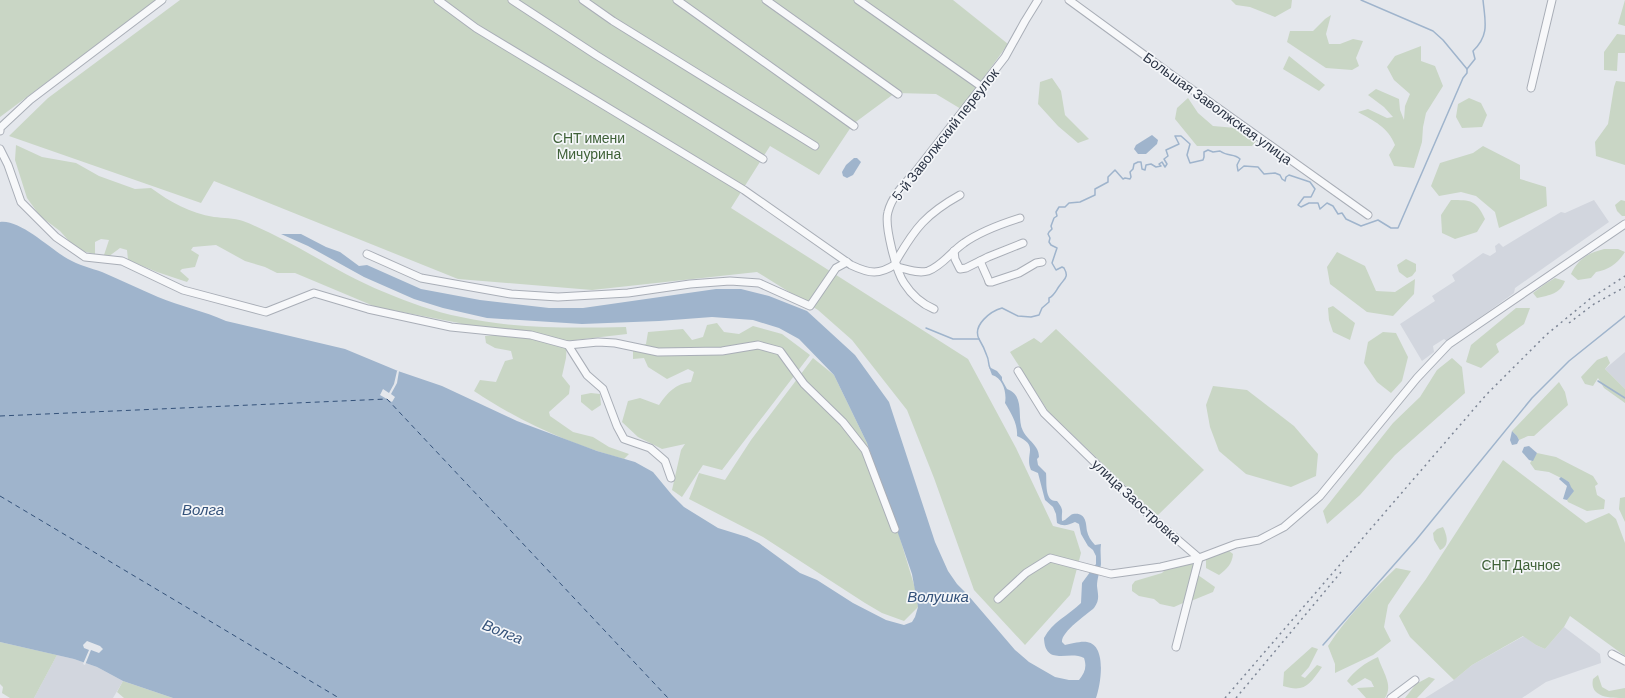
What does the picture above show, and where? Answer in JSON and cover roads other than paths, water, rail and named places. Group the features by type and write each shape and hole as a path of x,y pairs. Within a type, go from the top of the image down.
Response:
{"street":[{"path":"0,129 30,100 162,0"},
{"path":"438,0 476,28 744,190 847,262 861,270 882,272 896,264 915,230 922,222 946,203 960,195"},
{"path":"512,0 763,159"},
{"path":"583,0 613,21 815,146"},
{"path":"677,0 854,126"},
{"path":"766,0 898,94"},
{"path":"858,0 982,87"},
{"name":"5-й Заволжский переулок","path":"934,309 911,292 903,282 896,264 886,219 892,201 1005,57 1038,0"},
{"name":"Большая Заволжская улица","path":"1069,0 1368,215"},
{"path":"1531,88 1552,0"},
{"path":"0,149 8,165 21,202 56,237 85,257 122,261 183,290 266,312 314,293 368,309 451,327 531,335 568,345 598,342 615,343 658,352 722,351 758,345 780,351 804,384 843,422 865,450 895,529"},
{"path":"896,264 912,271 927,271 964,243 993,228 1020,218"},
{"path":"998,599 1026,573 1050,558 1108,574 1161,567 1199,558 1236,544 1259,540 1284,527 1320,496 1417,378 1449,344 1625,224"},
{"path":"954,250 955,260 960,269 966,268 1023,243"},
{"path":"367,254 421,278 511,294 558,297 628,293 690,284 730,281 759,283 810,306 836,268 847,262"},
{"path":"980,261 989,282 1019,273 1036,263 1042,262"},
{"path":"568,345 587,375 603,389 617,426 624,439 650,448 665,460 671,478"},
{"name":"улица Заостровка","path":"1018,372 1044,413 1151,516 1199,558"},
{"path":"1176,647 1199,558"},
{"path":"1612,654 1625,661"},
{"path":"1391,698 1415,680"}],"water":[{"path":"1152,135 1158,140 1157,144 1146,154 1138,154 1134,149 1136,145"},
{"path":"854,158 857,158 861,162 853,175 847,178 843,176 842,172 846,165"},
{"name":"Волга","path":"0,222 8,222 17,225 80,265 102,272 166,300 226,321 345,349 398,371 442,386 517,421 597,451 635,462 653,472 684,507 718,528 747,537 759,543 800,573 817,580 853,603 886,620 904,625 912,622 918,607 912,574 867,443 834,375 799,339 779,328 753,320 712,317 582,324 487,318 443,308 414,299 364,277 308,246 281,234 301,234 326,247 340,252 359,266 367,265 421,289 480,300 549,308 583,308 716,289 741,289 769,296 807,311 855,355 889,402 935,542 948,571 957,584 1015,650 1029,662 1055,677 1069,680 1079,680 1085,670 1084,658 1078,656 1053,655 1045,647 1044,638 1051,627 1081,603 1082,583 1096,564 1096,556 1081,534 1079,524 1075,522 1068,525 1057,523 1056,514 1053,507 1045,500 1038,473 1031,470 1029,464 1030,447 1028,443 1017,436 1015,423 1005,403 1005,391 1003,386 999,379 992,375 989,367 997,371 1002,377 1007,389 1013,392 1017,397 1020,408 1021,426 1039,453 1039,457 1037,459 1038,465 1046,473 1048,495 1053,500 1057,501 1061,507 1062,521 1073,514 1083,516 1089,537 1095,545 1101,544 1101,564 1097,583 1097,602 1094,608 1065,633 1062,642 1065,645 1087,642 1098,650 1101,675 1096,698 173,698 123,681 97,667 74,659 0,642"},
{"path":"1512,431 1519,440 1517,444 1512,445 1510,440"},
{"path":"1529,446 1537,453 1533,461 1529,460 1522,452 1524,447"},
{"path":"1561,477 1569,482 1574,491 1567,500 1563,499 1567,486 1559,479"}],"waterway":[{"path":"1361,0 1433,31 1443,40 1467,69"},
{"path":"990,368 988,358 978,334 978,329 984,319 988,315 1002,308 1018,316 1031,317 1039,315 1042,308 1049,302 1049,298 1054,294 1066,277 1064,268 1062,267 1056,270 1052,263 1057,248 1049,242 1050,238 1048,234 1052,229 1051,226 1054,218 1057,216 1056,212 1059,207 1065,207 1069,203 1080,202 1095,195 1095,189 1108,182 1108,177 1115,170 1123,179 1130,179 1130,172 1133,169 1134,164 1138,162 1141,162 1142,169 1145,170 1146,165 1151,164 1156,167 1161,166 1159,164 1162,162 1165,167 1167,164 1164,159 1168,156 1166,150 1179,144 1175,136 1181,136 1190,144 1187,155 1190,163 1203,160 1204,152 1208,150 1213,152 1220,151 1240,159 1237,165 1238,171 1244,166 1258,167 1264,174 1275,173 1280,175 1285,181 1286,177 1289,175 1310,182 1315,189 1311,197 1304,197 1298,205 1301,207 1309,203 1318,203 1320,209 1327,203 1333,206 1338,214 1342,213 1346,219 1361,226 1378,220 1391,228 1398,228 1463,78 1467,73 1467,69 1475,59 1473,51 1482,39 1485,27 1483,0"},
{"path":"1323,645 1416,540 1532,398 1569,361 1625,316"},
{"path":"926,328 953,339 979,339"},
{"path":"1598,381 1625,398"}],"railway":[{"path":"1225,698 1486,395 1546,335 1591,298 1625,276"},
{"path":"1569,323 1594,304 1625,287"},
{"path":"1236,698 1341,572"}],"park label":[{"name":"СНТ имени Мичурина","path":"589,146"},
{"name":"СНТ Дачное","path":"1521,564"}],"water label":[{"name":"Волушка","path":"938,596"}]}
